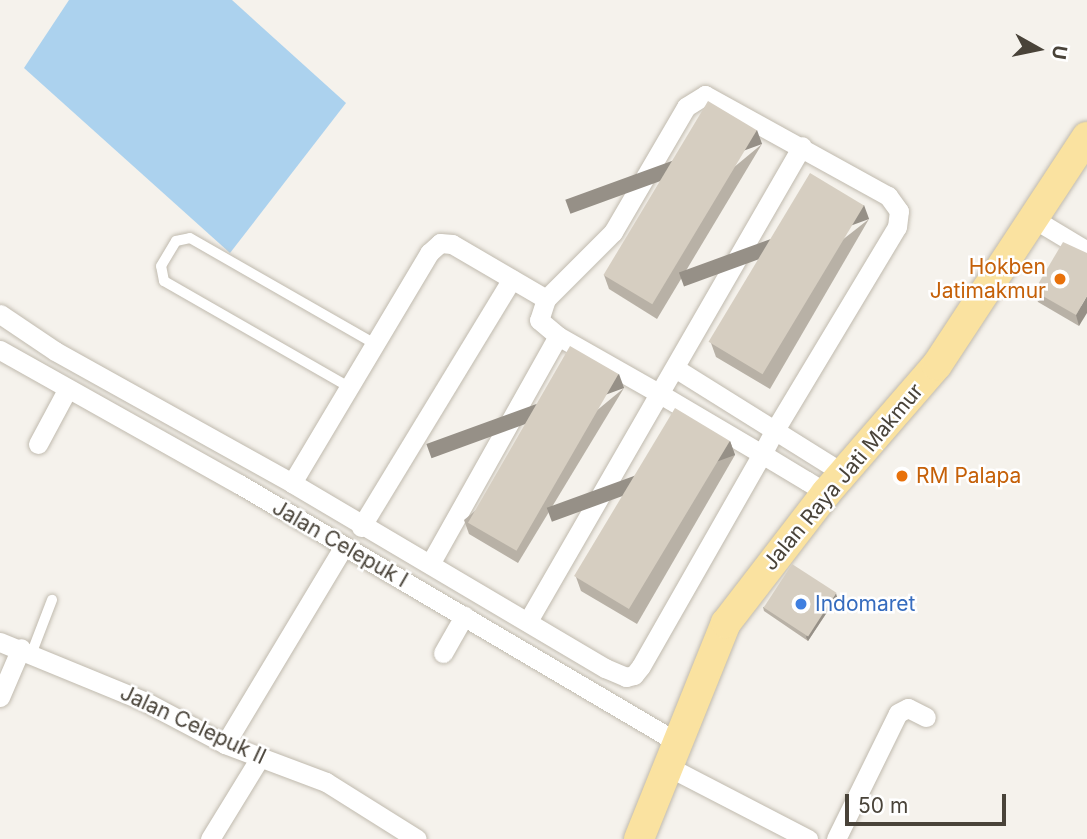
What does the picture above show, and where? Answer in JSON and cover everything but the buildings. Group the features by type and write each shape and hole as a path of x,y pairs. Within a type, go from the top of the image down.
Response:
{"main road":[{"name":"Jalan Raya Jati Makmur","path":"639,839 726,623 835,483 937,365 1087,137"}],"street":[{"path":"0,314 55,352 292,483 361,527 430,564 605,668 626,677 634,675 762,454 774,433 897,227 900,211 888,196 717,98 699,97 686,107 613,232 545,299 539,320 558,335 762,454 835,483"},
{"path":"528,621 802,146"},
{"path":"1034,219 1087,251"},
{"path":"292,483 429,253 440,243 452,244 545,299"},
{"path":"361,527 512,279"},
{"path":"430,564 558,335"},
{"name":"Jalan Celepuk I","path":"0,350 67,390 239,484 464,616 672,754 807,839"},
{"path":"675,368 774,433 835,483"},
{"path":"38,444 67,390"},
{"path":"225,744 344,548"},
{"path":"443,653 464,616"},
{"name":"Jalan Celepuk II","path":"0,642 26,650 144,701 259,759 326,782 417,839"},
{"path":"0,697 26,650"},
{"path":"836,839 898,713 908,708 926,717"},
{"path":"210,839 259,759"}],"lane":[{"path":"349,387 164,281 161,266 176,241 190,239 375,344"},
{"path":"26,650 52,600"}],"water":[{"path":"69,0 232,0 346,103 230,253 24,68"}],"place":[{"name":"Hokben Jatimakmur","path":"1060,279"},
{"name":"RM Palapa","path":"902,476"},
{"name":"Indomaret","path":"801,604"}]}
